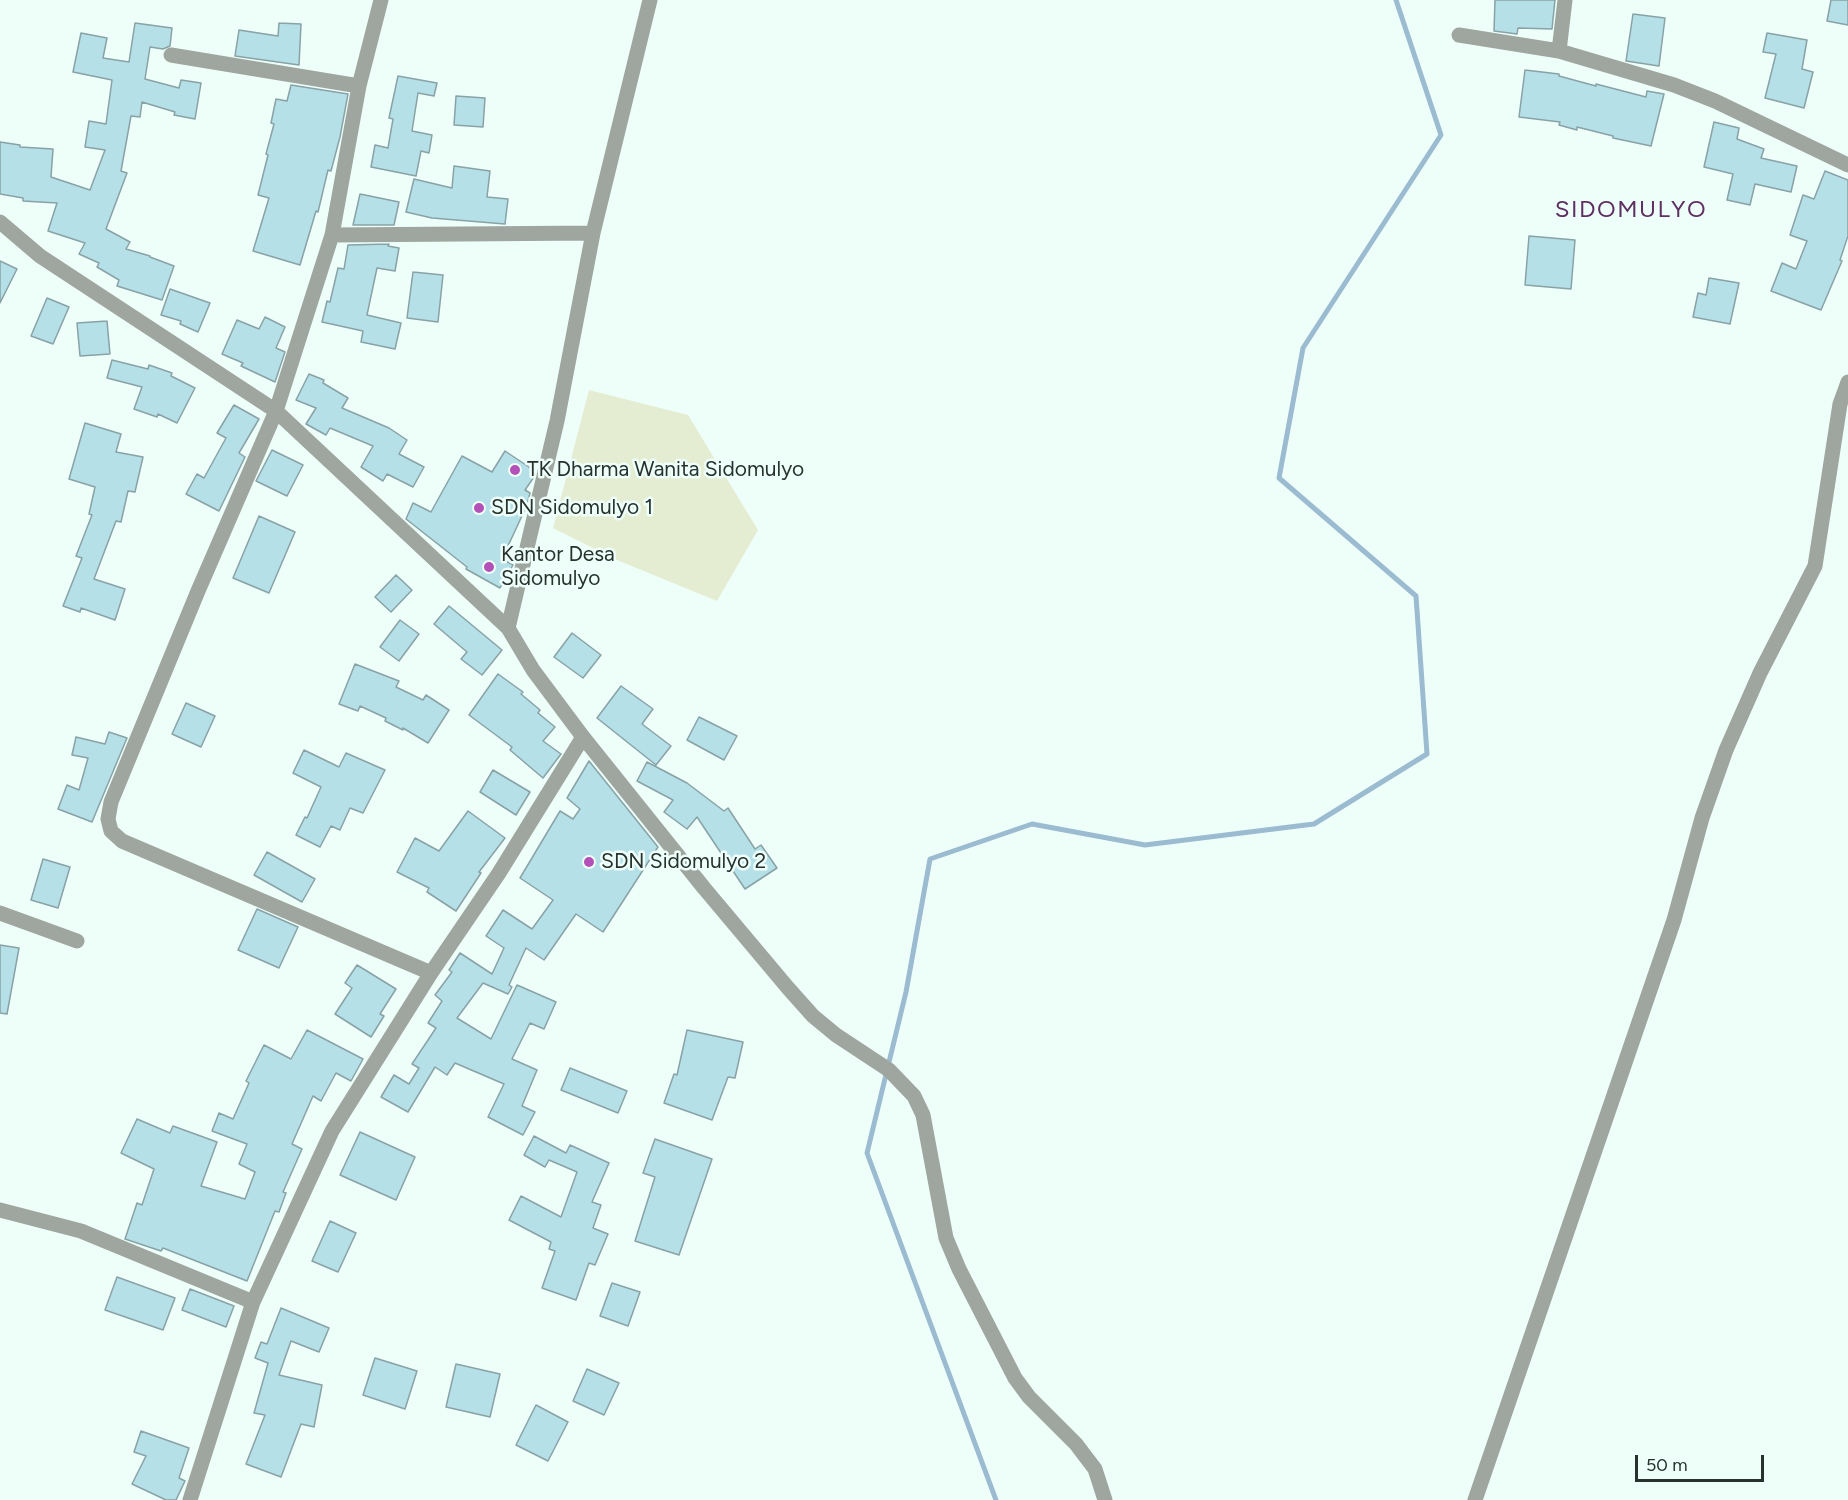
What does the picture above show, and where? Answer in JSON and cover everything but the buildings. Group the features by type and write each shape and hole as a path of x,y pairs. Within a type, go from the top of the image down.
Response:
{"street":[{"path":"381,0 359,86 332,235 276,411 198,591 111,802 108,819 111,831 122,841 431,973"},
{"path":"508,628 557,421 593,233 650,0"},
{"path":"1559,51 1565,0"},
{"path":"1460,35 1559,51 1684,89 1715,101 1848,165"},
{"path":"171,55 359,86"},
{"path":"0,222 40,256 276,411 508,628 533,670 583,737 704,888 788,988 813,1016 836,1035 889,1070 914,1096 922,1115 946,1238 959,1269 1015,1378 1029,1397 1076,1444 1095,1469 1105,1500"},
{"path":"332,235 593,233"},
{"path":"1475,1500 1674,920 1702,818 1726,750 1760,673 1815,566 1840,404 1848,382"},
{"path":"190,1500 253,1302 332,1131 431,973 499,873 583,737"},
{"path":"0,913 77,941"},
{"path":"0,1210 81,1231 253,1302"}],"green space":[{"path":"589,390 688,415 758,530 717,601 617,560 553,528"}],"waterway":[{"path":"996,1500 867,1153 906,992 930,859 1032,824 1145,845 1314,824 1427,754 1416,596 1279,478 1303,348 1441,135 1396,0"}],"place":[{"name":"TK Dharma Wanita Sidomulyo","path":"515,470"},
{"name":"SDN Sidomulyo 1","path":"479,508"},
{"name":"Kantor Desa Sidomulyo","path":"489,567"},
{"name":"SDN Sidomulyo 2","path":"589,862"}],"district":[{"name":"SIDOMULYO","path":"1631,210"}]}
